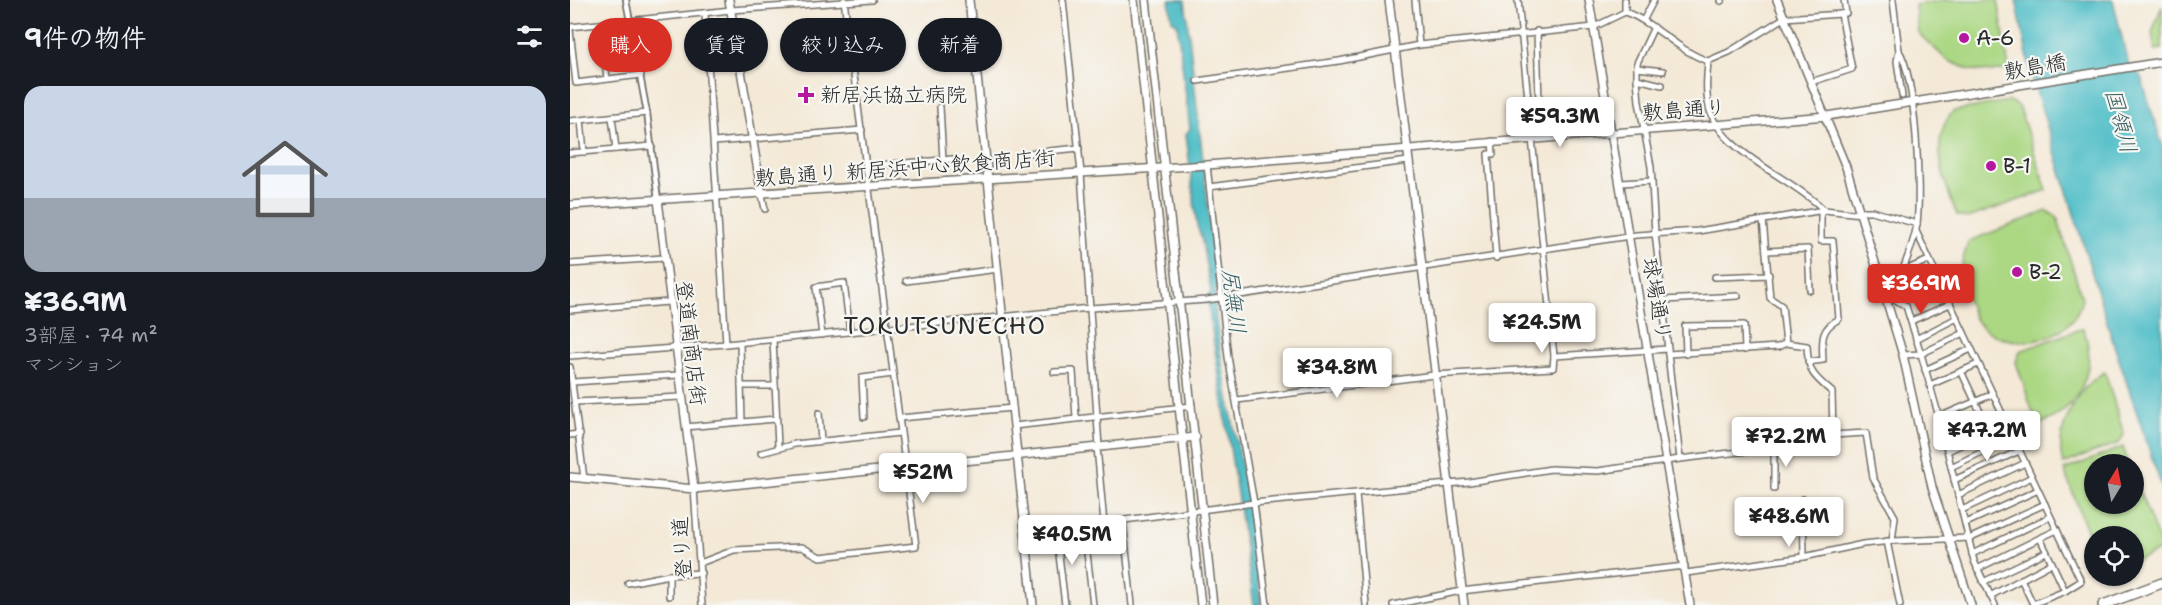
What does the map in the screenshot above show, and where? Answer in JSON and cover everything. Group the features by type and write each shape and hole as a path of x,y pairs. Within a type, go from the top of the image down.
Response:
{"main road":[{"path":"2103,605 2162,583"}],"street":[{"path":"626,0 629,18"},
{"path":"729,0 765,209"},
{"path":"668,18 731,10 872,0"},
{"path":"969,0 1033,605"},
{"path":"1064,0 1082,173 1104,524"},
{"path":"1134,0 1201,605"},
{"path":"1146,0 1213,605"},
{"path":"1389,0 1420,269 1464,605"},
{"path":"1415,0 1419,45"},
{"path":"1237,400 1434,375 1553,368 1554,356 1544,249 1518,0"},
{"name":"球場通り","path":"1589,0 1668,461 1690,605"},
{"path":"1624,0 1625,12"},
{"path":"1644,19 1654,0"},
{"path":"1777,0 1827,116 1889,299 1932,487 1971,605"},
{"path":"1197,81 1339,61 1419,45 1593,27 1625,12 1644,19 1679,48 1708,61 1729,52 1784,18 1846,13 1844,0"},
{"path":"1893,0 1902,96"},
{"path":"700,563 734,550 802,547 820,557 916,546 845,2"},
{"path":"705,14 726,344"},
{"path":"1811,82 1852,69 1841,14"},
{"path":"1136,19 1148,19"},
{"path":"588,26 570,28 576,83 641,75"},
{"path":"1654,27 1637,68 1637,80 1653,181 1655,233 1680,459"},
{"path":"1538,31 1539,104"},
{"path":"1889,299 1917,224 1918,189 1913,104 1903,57 1899,51"},
{"path":"1708,61 1708,103 1712,115 1730,142 1822,210"},
{"name":"敷島橋","path":"1913,104 2162,62"},
{"path":"1637,68 1663,71"},
{"path":"606,72 607,79"},
{"path":"570,205 658,200 640,72"},
{"path":"1637,80 1662,85"},
{"name":"敷島通り","path":"1164,167 1827,116 1913,104"},
{"path":"940,106 943,160"},
{"path":"570,121 647,113"},
{"path":"612,117 616,149"},
{"path":"581,120 584,152"},
{"path":"714,142 862,130"},
{"path":"1492,141 1493,154 1488,154 1496,258"},
{"path":"570,153 652,146"},
{"path":"1029,153 1079,148"},
{"path":"866,166 952,159"},
{"path":"1209,187 1408,161"},
{"path":"1206,165 1220,298 1267,605"},
{"path":"1153,168 1164,167"},
{"name":"敷島通り 新居浜中心飲食商店街","path":"658,200 1153,168"},
{"path":"1621,183 1653,181"},
{"name":"登道南商店街","path":"658,200 694,489"},
{"path":"570,356 773,340 1179,300 1207,300 1321,281 1420,269 1655,233 1698,231 1822,210 1872,211 1917,224"},
{"path":"1808,362 1823,360 1822,334 1828,325 1839,319 1833,241 1821,242 1822,210"},
{"path":"1763,220 1770,298 1782,306 1786,343"},
{"path":"1916,231 2081,581 2065,591 2033,604 2017,565"},
{"path":"1767,250 1809,249 1810,290"},
{"path":"570,264 664,258"},
{"path":"1900,272 1929,260"},
{"path":"906,281 998,269"},
{"path":"1715,277 1769,275"},
{"path":"822,335 816,287 844,283 850,332"},
{"path":"1664,300 1738,296"},
{"path":"1889,299 1906,306 1944,435 1972,554 1995,605"},
{"path":"570,310 669,302"},
{"path":"1911,321 1950,304"},
{"path":"1916,339 1957,318"},
{"path":"1686,354 1685,326 1744,325 1745,350"},
{"path":"1903,355 1921,354 1964,333"},
{"path":"773,340 778,446"},
{"path":"740,343 741,422"},
{"path":"1554,356 1649,350 1686,354 1745,350 1786,343 1806,346 1812,373 1832,392 1833,435"},
{"path":"1925,370 1971,349"},
{"path":"1930,385 1978,364"},
{"path":"570,367 584,478"},
{"path":"1054,372 1073,371 1076,418"},
{"path":"1960,372 1989,431"},
{"path":"864,417 862,378 893,374"},
{"path":"573,382 678,375"},
{"path":"741,386 775,386"},
{"path":"1939,417 1993,394"},
{"path":"576,402 681,397"},
{"path":"1014,426 1192,406"},
{"path":"899,418 1013,408"},
{"path":"819,412 821,441"},
{"path":"686,427 777,419"},
{"path":"1944,435 1967,423"},
{"path":"1948,451 2006,423"},
{"path":"1025,533 1253,503 1447,484 1551,469 1598,471 1774,447 1833,435 1866,433 1873,478 1895,517 1890,541 1900,605"},
{"path":"570,435 579,434"},
{"path":"761,453 772,451 778,446 900,434"},
{"path":"570,477 694,489 906,465 1196,437"},
{"path":"1951,466 2013,437"},
{"path":"1774,447 1774,489"},
{"path":"1954,480 2019,451"},
{"path":"1958,495 2025,463"},
{"path":"1962,510 2032,477"},
{"name":"登り道","path":"694,489 702,605"},
{"path":"1966,524 2038,490"},
{"path":"1356,494 1365,605"},
{"path":"1803,499 1804,557"},
{"path":"1393,605 1461,591 1804,557 1890,541 1969,538 2045,504"},
{"path":"1972,554 2050,517"},
{"path":"1123,521 1132,605"},
{"path":"1084,526 1093,605"},
{"path":"1056,530 1065,605"},
{"path":"1977,568 2057,530"},
{"path":"2040,538 2065,591"},
{"path":"1983,582 2046,552"},
{"path":"1990,596 2052,563"},
{"path":"628,584 669,575 701,573"},
{"path":"669,575 669,596"}],"green space":[{"name":"A-6","path":"1944,0 1998,0 2009,69 1992,72 1970,70 1947,60 1918,33 1915,5"},
{"path":"2162,5 2162,49 2155,50 2152,33"},
{"name":"B-1","path":"2008,101 2018,105 2047,190 1968,218 1957,215 1941,162 1941,134 1946,122 1954,111"},
{"name":"B-2","path":"2047,211 2057,217 2082,298 2076,314 2066,326 2053,335 2038,340 2005,339 1990,333 1973,316 1961,278 1966,250 1969,241"},
{"path":"2083,328 2088,359 2087,373 2082,387 2064,409 2037,425 2016,362 2020,351"},
{"path":"2105,372 2124,435 2119,443 2084,454 2084,456 2063,464 2061,451 2065,425 2077,399 2095,379"},
{"path":"2123,447 2125,454 2105,454"},
{"path":"2084,462 2084,514 2144,514 2144,502 2162,549 2144,557 2144,526 2086,526 2064,470"}],"water":[{"path":"1169,0 1185,0 1217,286 1216,323 1249,509 1261,605 1254,605 1207,297 1211,292 1201,236 1197,226 1186,134 1190,129 1177,23 1172,20"},
{"name":"国領川","path":"2016,0 2113,0 2128,63 2141,77 2162,144 2162,488 2114,345 2031,74"}],"place":[{"name":"A-6","path":"1964,38"},
{"name":"新居浜協立病院","path":"806,95"},
{"name":"B-1","path":"1991,166"},
{"name":"B-2","path":"2017,272"}],"district":[{"name":"TOKUTSUNECHO","path":"945,326"}],"water label":[{"name":"尻無川","path":"1234,301"}]}
